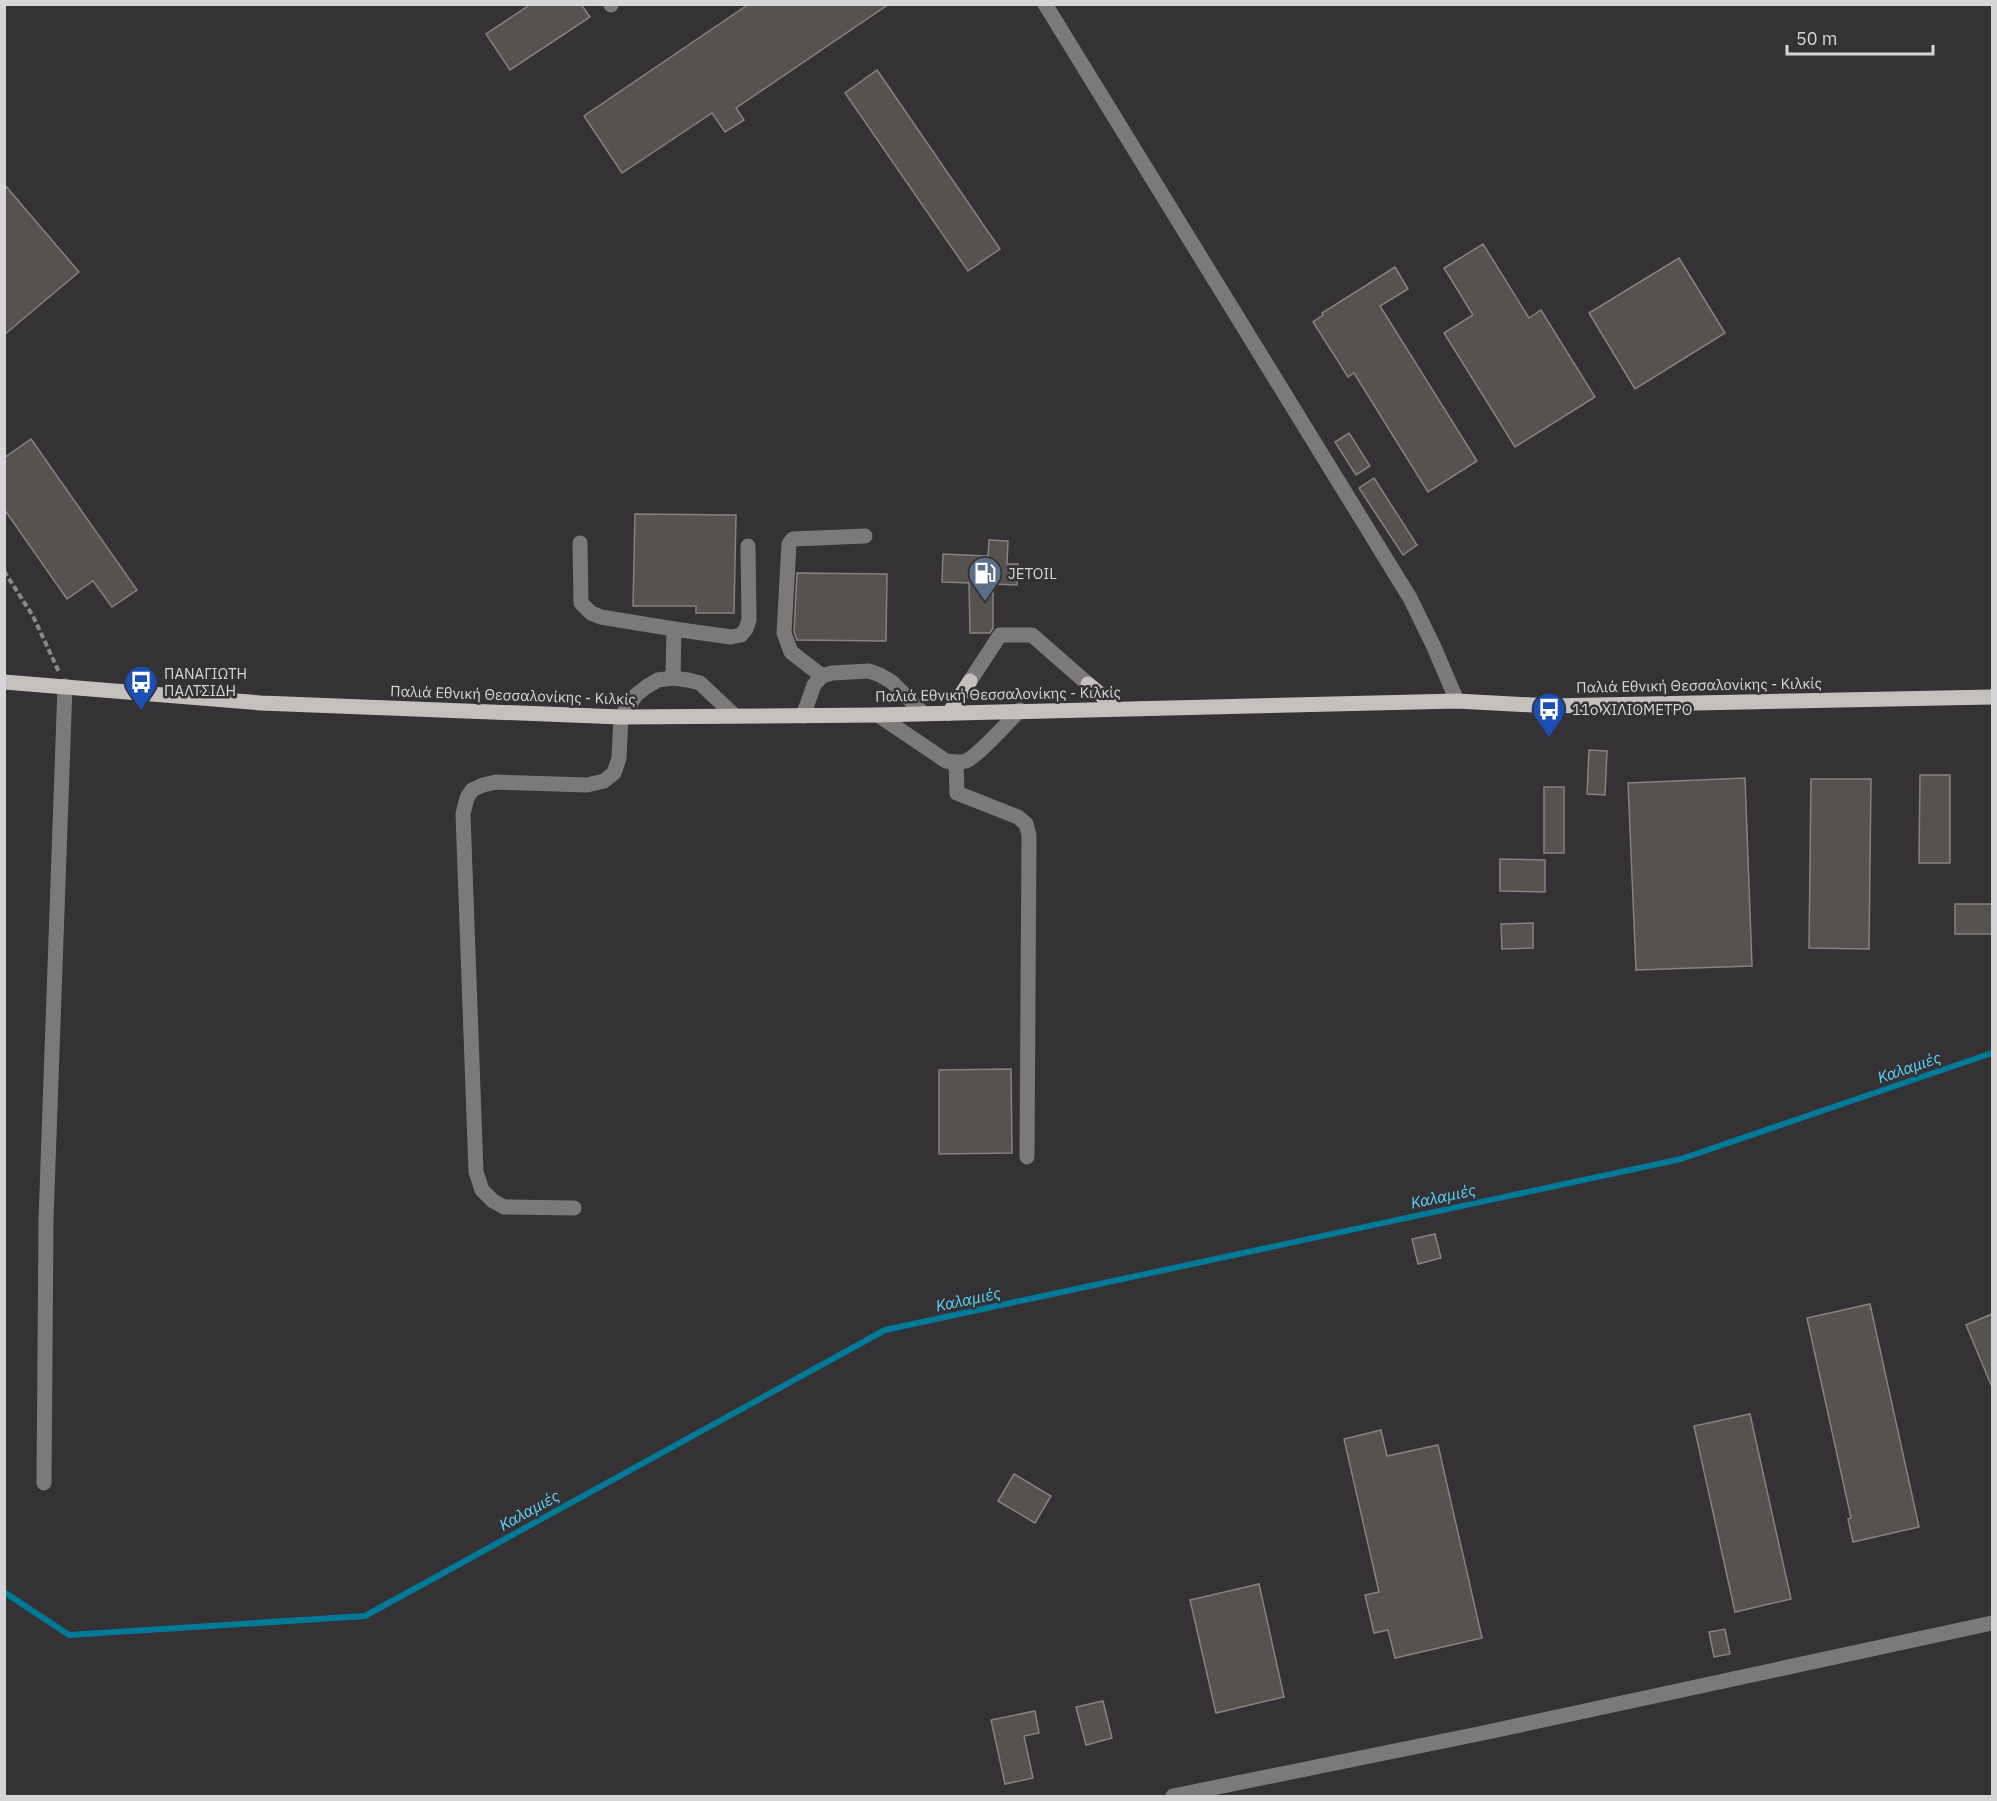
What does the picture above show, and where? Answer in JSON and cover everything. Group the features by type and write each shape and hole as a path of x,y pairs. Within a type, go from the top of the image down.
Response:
{"main road":[{"path":"949,713 970,681"},
{"name":"Παλιά Εθνική Θεσσαλονίκης - Κιλκίς","path":"4,682 261,704 621,717 878,715 1457,701 1550,706 1992,698"},
{"path":"1089,684 1118,709"}],"street":[{"path":"1044,4 1410,598 1457,701"},
{"path":"822,676 791,652 784,633 789,544 794,539 865,536"},
{"path":"580,543 580,603 584,608 601,617 731,637 741,635 749,620 748,546"},
{"path":"673,678 674,629"},
{"path":"970,681 1000,635 1032,635 1089,684"},
{"path":"803,716 814,685 822,676 832,673 869,671 892,682 923,713"},
{"path":"574,1208 504,1207 493,1201 482,1190 476,1172 463,814 467,798 472,790 496,782 586,785 604,780 614,773 619,758 621,717 636,695 658,680 673,678 700,683 735,716"},
{"path":"44,1483 46,1220 65,686"},
{"path":"878,715 946,761 956,762 966,761 1020,710"},
{"path":"956,762 957,793 1018,817 1026,824 1029,835 1027,1157"},
{"path":"1173,1797 1992,1623"}],"path":[{"path":"4,571 33,616 65,686"}],"building":[{"path":"531,4 581,4 590,17 510,70 486,34"},
{"path":"749,4 889,4 736,108 744,120 725,132 712,113 622,173 584,116"},
{"path":"877,70 1000,249 968,271 845,93"},
{"path":"4,184 79,272 4,335"},
{"path":"1483,244 1529,318 1541,310 1595,397 1515,447 1444,333 1473,315 1444,268"},
{"path":"1679,258 1725,333 1635,389 1589,313"},
{"path":"1395,267 1408,289 1380,306 1477,461 1428,492 1354,373 1348,377 1313,322 1323,315 1322,313"},
{"path":"1349,433 1370,466 1356,475 1335,442"},
{"path":"31,439 137,590 112,607 93,581 67,599 4,509 4,458"},
{"path":"1374,478 1417,545 1403,555 1359,488"},
{"path":"635,514 736,515 734,613 696,613 696,606 633,606"},
{"path":"989,540 1008,541 1007,564 1018,564 1017,585 993,584 993,628 990,633 970,633 969,583 942,582 943,554 988,556"},
{"path":"797,573 887,574 886,641 797,640 794,632"},
{"path":"1589,750 1607,751 1605,795 1587,794"},
{"path":"1920,775 1950,775 1950,863 1919,863"},
{"path":"1745,778 1752,966 1636,970 1628,783"},
{"path":"1811,779 1871,779 1869,949 1809,948"},
{"path":"1544,787 1564,787 1564,853 1544,853"},
{"path":"1500,859 1545,860 1545,892 1500,891"},
{"path":"1955,904 1992,904 1992,934 1955,934"},
{"path":"1533,923 1533,948 1502,949 1501,924"},
{"path":"1011,1069 1012,1153 939,1154 939,1070"},
{"path":"1435,1234 1441,1258 1418,1264 1412,1239"},
{"path":"1870,1304 1919,1527 1853,1542 1848,1519 1851,1518 1807,1318"},
{"path":"1992,1314 1992,1387 1966,1325"},
{"path":"1750,1414 1791,1599 1735,1612 1694,1426"},
{"path":"1381,1430 1387,1456 1438,1445 1482,1638 1395,1658 1388,1630 1374,1633 1365,1595 1379,1592 1344,1439"},
{"path":"1014,1474 1051,1496 1035,1523 998,1501"},
{"path":"1259,1584 1284,1697 1216,1713 1190,1600"},
{"path":"1725,1629 1730,1654 1714,1657 1709,1632"},
{"path":"1103,1701 1112,1738 1086,1745 1076,1707"},
{"path":"1035,1711 1039,1733 1024,1736 1033,1778 1005,1784 991,1720"}],"waterway":[{"name":"Καλαμιές","path":"4,1592 69,1635 365,1616 885,1330 1681,1159 1992,1053"}],"place":[{"name":"JETOIL","path":"985,602"},
{"name":"ΠΑΝΑΓΙΩΤΗ ΠΑΛΤΣΙΔΗ","path":"141,711"},
{"name":"11ο ΧΙΛΙΟΜΕΤΡΟ","path":"1549,738"}]}
